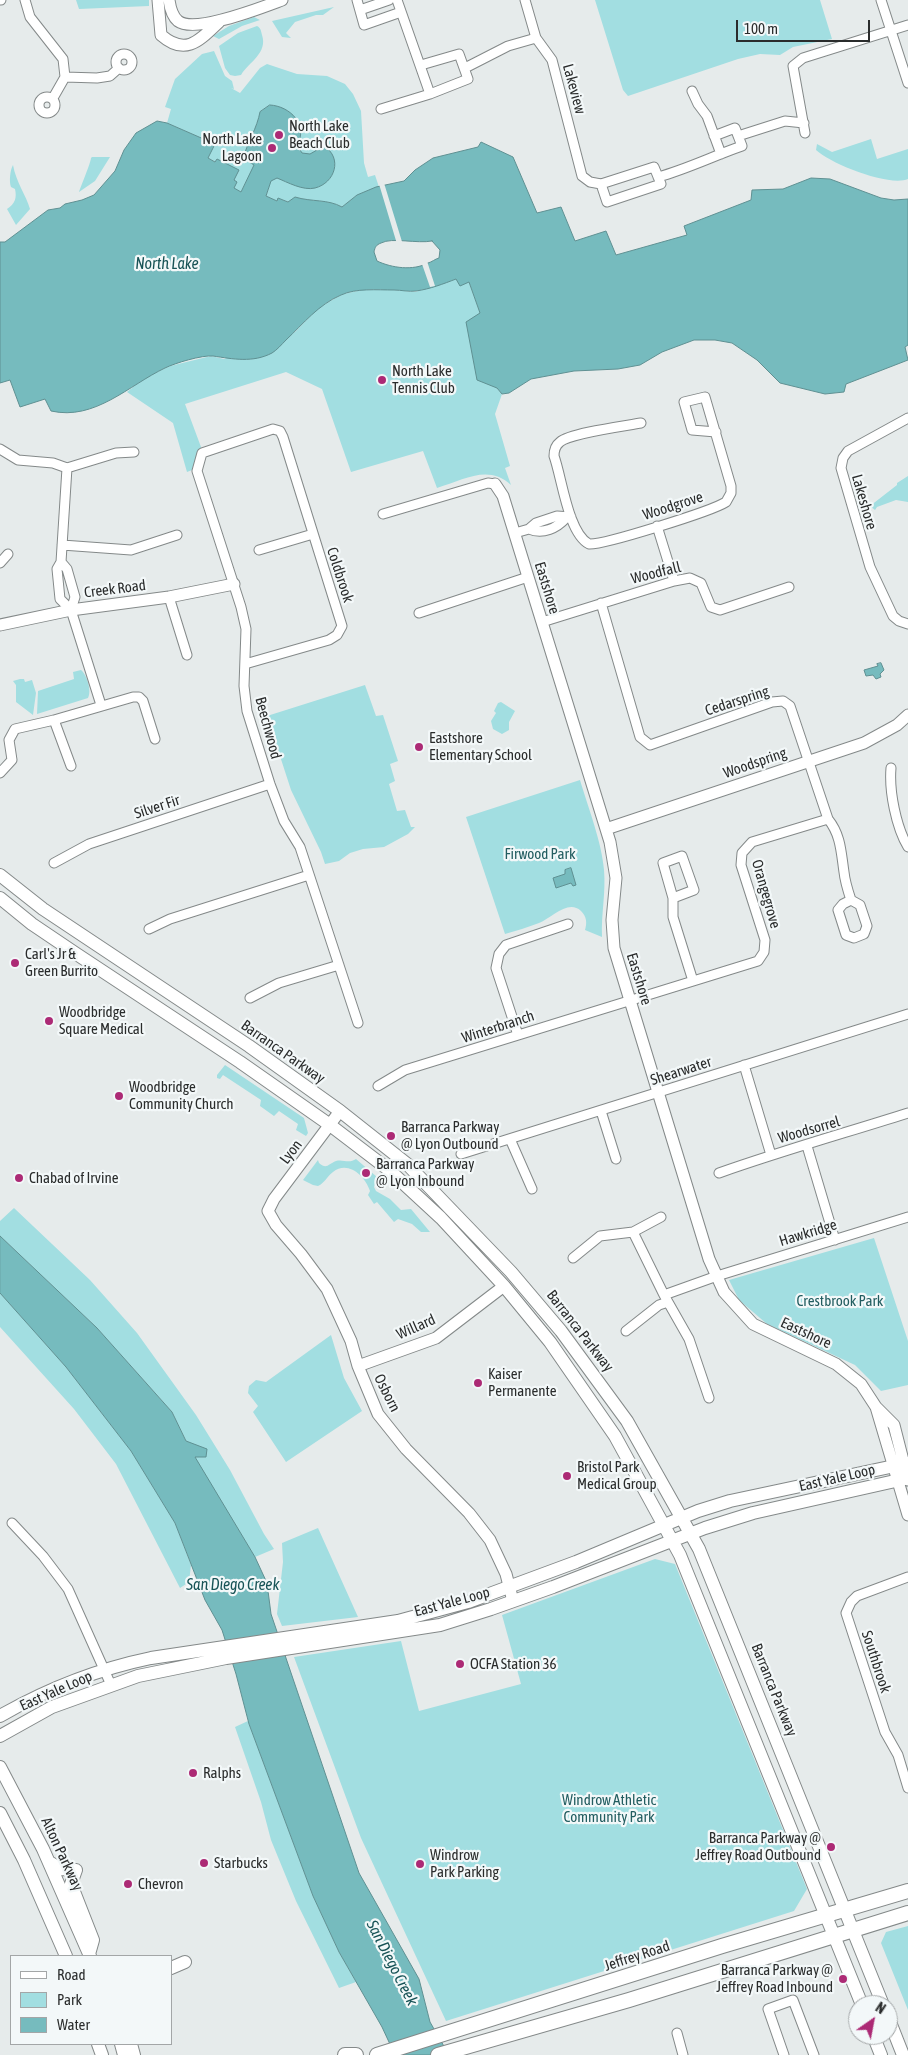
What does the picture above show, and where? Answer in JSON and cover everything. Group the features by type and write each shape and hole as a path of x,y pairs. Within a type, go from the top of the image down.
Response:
{"main road":[{"name":"Barranca Parkway","path":"0,875 43,909 249,1046 340,1111 406,1164 511,1272 561,1331 627,1422 690,1533 719,1596 879,1995"},
{"name":"Barranca Parkway","path":"0,898 75,953 240,1062 330,1125 389,1170 441,1218 504,1286 550,1342 587,1393 628,1457 680,1555 858,1995"},
{"path":"75,953 86,938"},
{"name":"East Yale Loop","path":"290,1643 398,1621 468,1602 576,1562 664,1524 730,1501 902,1464"},
{"name":"East Yale Loop","path":"0,1716 41,1694 105,1670 151,1658 224,1653 440,1625 513,1601 690,1533 753,1513 905,1479"},
{"name":"East Yale Loop","path":"0,1736 52,1708 111,1685 224,1653"},
{"name":"Alton Parkway","path":"0,1767 49,1862 90,1955"},
{"path":"0,1812 24,1860 66,1955"},
{"path":"49,1862 61,1868 82,1868 71,1884 94,1940 90,1955"},
{"name":"Jeffrey Road","path":"376,2055 640,1972 908,1891"},
{"path":"438,2055 664,1990 908,1913"},
{"path":"172,1968 184,1962"},
{"path":"898,2041 904,2055"},
{"path":"345,2055 356,2055"}],"street":[{"path":"25,0 30,17 63,59 65,77 53,98"},
{"path":"158,0 161,35 171,43 181,46 190,44 203,36 220,21"},
{"path":"169,0 171,12 178,21 189,25 220,21 282,0"},
{"path":"357,0 364,25 401,12"},
{"path":"360,10 389,0"},
{"path":"397,0 430,94"},
{"path":"465,68 508,46 536,38 525,0"},
{"path":"881,0 908,83"},
{"path":"805,133 793,66 803,58 908,25"},
{"name":"Lakeview","path":"536,38 552,60 582,176 590,182 601,184 607,202 661,184 658,177 686,169 742,146 738,136"},
{"path":"381,109 430,94 468,79 459,54 421,65"},
{"path":"65,77 104,77 110,76 119,68"},
{"path":"692,91 698,104 707,116 721,154"},
{"path":"714,136 735,128 738,136 785,121 804,122"},
{"path":"601,184 654,167 658,177"},
{"name":"Woodgrove","path":"569,517 581,538 589,544 600,543 658,526 722,505 731,493 731,486 716,432 705,397 684,402 692,430 716,432"},
{"name":"Lakeshore","path":"904,622 888,610 870,567 841,468 843,458 848,452 908,418"},
{"path":"514,533 530,529 538,533 560,526 569,517 554,456 554,450 559,442 571,437 641,423"},
{"name":"Beechwood","path":"280,431 266,430 202,453 197,471 242,607 246,629 244,686 248,710 270,784 284,821 300,847 358,1023"},
{"name":"Coldbrook","path":"245,664 329,640 341,631 342,626 280,431"},
{"path":"0,449 18,460 53,463 67,468 116,453 134,452"},
{"path":"67,468 61,562 57,569 60,599 72,610"},
{"path":"383,514 488,483 495,484"},
{"name":"Eastshore","path":"495,484 503,496 606,829 616,878 612,932 614,948 710,1259 724,1292 753,1324 817,1354 848,1373 861,1384 876,1407 902,1464 908,1515"},
{"path":"658,526 674,581"},
{"path":"259,550 312,534"},
{"path":"62,545 131,550 177,535"},
{"path":"0,563 8,554"},
{"path":"61,562 66,566 70,578 75,597 72,610 101,705"},
{"path":"419,612 528,577"},
{"path":"58,582 70,578"},
{"name":"Woodfall","path":"542,622 674,581 690,578 701,583 711,607 720,610 789,587"},
{"name":"Creek Road","path":"0,625 72,610 169,597 234,584"},
{"path":"169,597 187,655"},
{"name":"Cedarspring","path":"601,603 640,737 650,745 772,702 783,701 792,710 809,761"},
{"path":"0,773 12,760 9,740 12,732 18,728 54,720 133,697 139,697 142,701 155,739"},
{"name":"Woodspring","path":"606,829 870,740 897,725 908,715"},
{"path":"54,720 70,766"},
{"path":"809,761 828,818 836,830 841,846 845,879 851,900"},
{"path":"891,768 889,786 896,815 908,847"},
{"name":"Silver Fir","path":"54,863 90,844 270,784"},
{"name":"Orangegrove","path":"629,1000 751,964 758,960 764,952 765,940 740,858 752,842 828,818"},
{"path":"672,898 694,890 682,856 662,863 672,898 673,917 692,981"},
{"path":"149,929 170,919 309,875"},
{"path":"518,1035 496,968 499,954 506,945 568,924"},
{"path":"250,998 279,984 339,966"},
{"name":"Winterbranch","path":"378,1086 406,1070 629,1000"},
{"name":"Shearwater","path":"461,1154 601,1112 908,1014"},
{"path":"744,1065 771,1155"},
{"name":"Lyon","path":"268,1211 274,1199 340,1111"},
{"path":"601,1112 616,1159"},
{"name":"Woodsorrel","path":"719,1173 908,1113"},
{"path":"510,1139 532,1189"},
{"path":"807,1146 835,1240"},
{"name":"Osborn","path":"268,1211 276,1225 297,1248 328,1289 378,1414 406,1449 469,1513 490,1540 506,1574 513,1601"},
{"path":"573,1258 600,1236 633,1232 661,1217"},
{"name":"Hawkridge","path":"626,1330 666,1299 717,1276 908,1217"},
{"path":"633,1232 666,1299 689,1339 709,1398"},
{"name":"Willard","path":"358,1366 436,1338 504,1286"},
{"path":"12,1523 43,1556 68,1589 111,1685"},
{"name":"Southbrook","path":"908,1577 857,1596 851,1602 846,1613 885,1732 898,1755 908,1788"},
{"path":"784,2055 768,2009 793,2000 814,2055"},
{"path":"677,2033 683,2055"}],"green space":[{"path":"76,0 149,0 149,6 79,9"},
{"path":"595,0 820,0 832,39 793,47 780,55 760,54 738,59 628,96 623,90"},
{"path":"334,7 323,15 316,15 295,22 286,33 291,38 282,37 272,21"},
{"path":"254,17 260,20 242,26 219,39 213,36 229,26"},
{"path":"257,26 261,30 263,41 260,52 241,75 230,75 225,68 219,46 238,33"},
{"name":"North Lake Beach Club","path":"214,51 225,76 232,81 234,89 231,88 240,93 260,68 267,64 297,74 327,76 345,84 353,94 361,111 364,163 368,177 375,175 379,187 357,195 342,207 337,204 295,197 289,202 278,198 277,201 266,196 269,188 249,177 241,192 233,188 234,181 217,159 216,162 208,158 214,144 167,123 171,109 165,107 175,79 202,54"},
{"path":"871,139 877,159 908,149 908,179 899,181 888,180 861,173 834,162 816,150 817,144 832,152"},
{"path":"110,157 95,181 79,192 91,158"},
{"path":"13,165 16,177 30,209 16,225 7,209 14,203 16,195 15,189 11,187 10,182"},
{"path":"456,279 469,282 480,313 497,388 502,394 495,414 510,466 505,468 511,485 494,475 485,475 466,478 437,488 423,451 351,472 322,389 286,372 185,404 201,447 192,470 187,472 173,423 127,392 144,378 170,366 211,356 224,359 295,332 318,308 343,294 362,290 415,292"},
{"path":"908,476 908,502 896,500 877,507 875,510 870,506 897,485 897,483"},
{"path":"81,670 88,683 88,698 37,714 38,691 74,679 73,672"},
{"path":"24,679 25,682 32,680 36,693 33,715 16,702 16,685 13,681"},
{"path":"365,685 376,716 383,715 398,761 390,764 395,781 389,784 397,811 405,810 411,827 415,827 408,834 384,847 363,849 350,853 339,861 325,864 291,790 267,716"},
{"path":"501,702 515,711 509,722 509,730 502,734 493,729 491,721 496,713 494,711 498,703"},
{"name":"Firwood Park","path":"580,780 603,859 602,937 585,930 586,922 581,911 571,907 565,908 544,921 505,934 466,817"},
{"path":"225,1065 304,1118 308,1133 306,1136 296,1130 298,1124 279,1111 274,1116 260,1106 261,1100 223,1075 220,1079 217,1078 217,1075"},
{"path":"356,1159 377,1177 374,1187 376,1191 390,1199 401,1210 411,1209 430,1232 421,1232 412,1224 398,1219 394,1222 377,1202 374,1204 368,1195 370,1191 368,1185 355,1171 344,1168 339,1169 318,1186 303,1180 318,1160 319,1163 326,1166 336,1161"},
{"path":"14,1208 90,1280 137,1333 196,1415 230,1470 274,1549 255,1557 194,1457 172,1412 97,1328 0,1236 0,1221"},
{"name":"Crestbrook Park","path":"874,1238 908,1341 908,1385 881,1391 855,1365 767,1324 739,1300 729,1280"},
{"path":"0,1293 66,1367 131,1451 175,1523 191,1565 189,1582 180,1588 116,1464 74,1409 0,1327"},
{"path":"331,1335 344,1378 362,1411 286,1462 253,1412 258,1406 248,1393 249,1386 256,1380 266,1382"},
{"path":"318,1528 358,1617 282,1626 277,1614 283,1562 282,1543"},
{"name":"Windrow Athletic Community Park","path":"655,1559 675,1564 807,1889 794,1911 446,2021 361,1838 294,1657 401,1641 419,1711 521,1684 502,1615"},
{"path":"248,1721 313,1896 339,1952 356,1982 339,1988 296,1901 271,1840 261,1802 235,1727"},
{"path":"908,1926 908,2010 881,1943 886,1932"}],"water":[{"name":"North Lake","path":"270,105 277,106 290,113 296,118 301,130 297,145 302,153 310,154 324,146 330,151 335,163 332,176 328,181 315,188 300,187 277,178 271,181 266,196 277,201 278,198 288,202 295,197 337,204 342,207 357,195 376,187 404,181 415,170 433,158 478,147 481,142 513,157 537,213 561,207 575,241 606,231 616,255 687,235 684,226 751,200 752,190 783,189 811,178 830,179 881,198 894,200 908,199 908,345 905,347 908,360 846,384 844,392 825,394 780,383 757,360 732,343 715,340 694,340 662,352 640,365 618,369 574,371 531,379 509,393 502,394 497,388 477,380 466,322 480,313 469,282 460,286 456,279 416,291 367,290 353,291 341,295 318,309 272,353 250,359 208,356 182,362 165,368 111,400 82,411 67,413 51,411 45,399 20,407 10,380 0,383 0,242 5,242 48,210 60,208 65,204 94,195 115,171 124,150 136,133 157,121 167,123 215,144 208,158 215,162 217,159 239,170 234,180 237,182 234,188 241,192 254,165 243,158 260,112","holes":["386,241 432,241 440,250 439,258 409,268 396,267 377,261 374,252 375,247"]},
{"path":"881,663 884,670 880,674 881,677 876,679 873,675 866,676 864,670 878,666 877,664"},
{"path":"571,868 576,885 573,886 571,883 556,888 553,878 565,874 565,870"},
{"name":"San Diego Creek","path":"0,1236 97,1328 172,1412 186,1441 207,1449 206,1457 195,1457 255,1557 267,1583 271,1614 359,1873 419,1979 430,2022 449,2055 395,2055 382,2027 339,1952 313,1896 249,1724 222,1630 205,1600 175,1523 131,1451 66,1367 0,1293"}],"pier":[{"path":"384,183 403,245 397,244 379,184"},
{"path":"427,261 435,286 430,287 420,263"}],"place":[{"name":"North Lake Beach Club","path":"279,135"},
{"name":"North Lake Lagoon","path":"272,148"},
{"name":"North Lake Tennis Club","path":"382,380"},
{"name":"Eastshore Elementary School","path":"419,747"},
{"name":"Carl's Jr & Green Burrito","path":"15,963"},
{"name":"Woodbridge Square Medical","path":"49,1021"},
{"name":"Woodbridge Community Church","path":"119,1096"},
{"name":"Barranca Parkway @ Lyon Outbound","path":"391,1136"},
{"name":"Barranca Parkway @ Lyon Inbound","path":"366,1173"},
{"name":"Chabad of Irvine","path":"19,1178"},
{"name":"Kaiser Permanente","path":"478,1383"},
{"name":"Bristol Park Medical Group","path":"567,1476"},
{"name":"OCFA Station 36","path":"460,1664"},
{"name":"Ralphs","path":"193,1773"},
{"name":"Barranca Parkway @ Jeffrey Road Outbound","path":"831,1847"},
{"name":"Starbucks","path":"204,1863"},
{"name":"Windrow Park Parking","path":"420,1864"},
{"name":"Chevron","path":"128,1884"},
{"name":"Barranca Parkway @ Jeffrey Road Inbound","path":"843,1979"}]}
